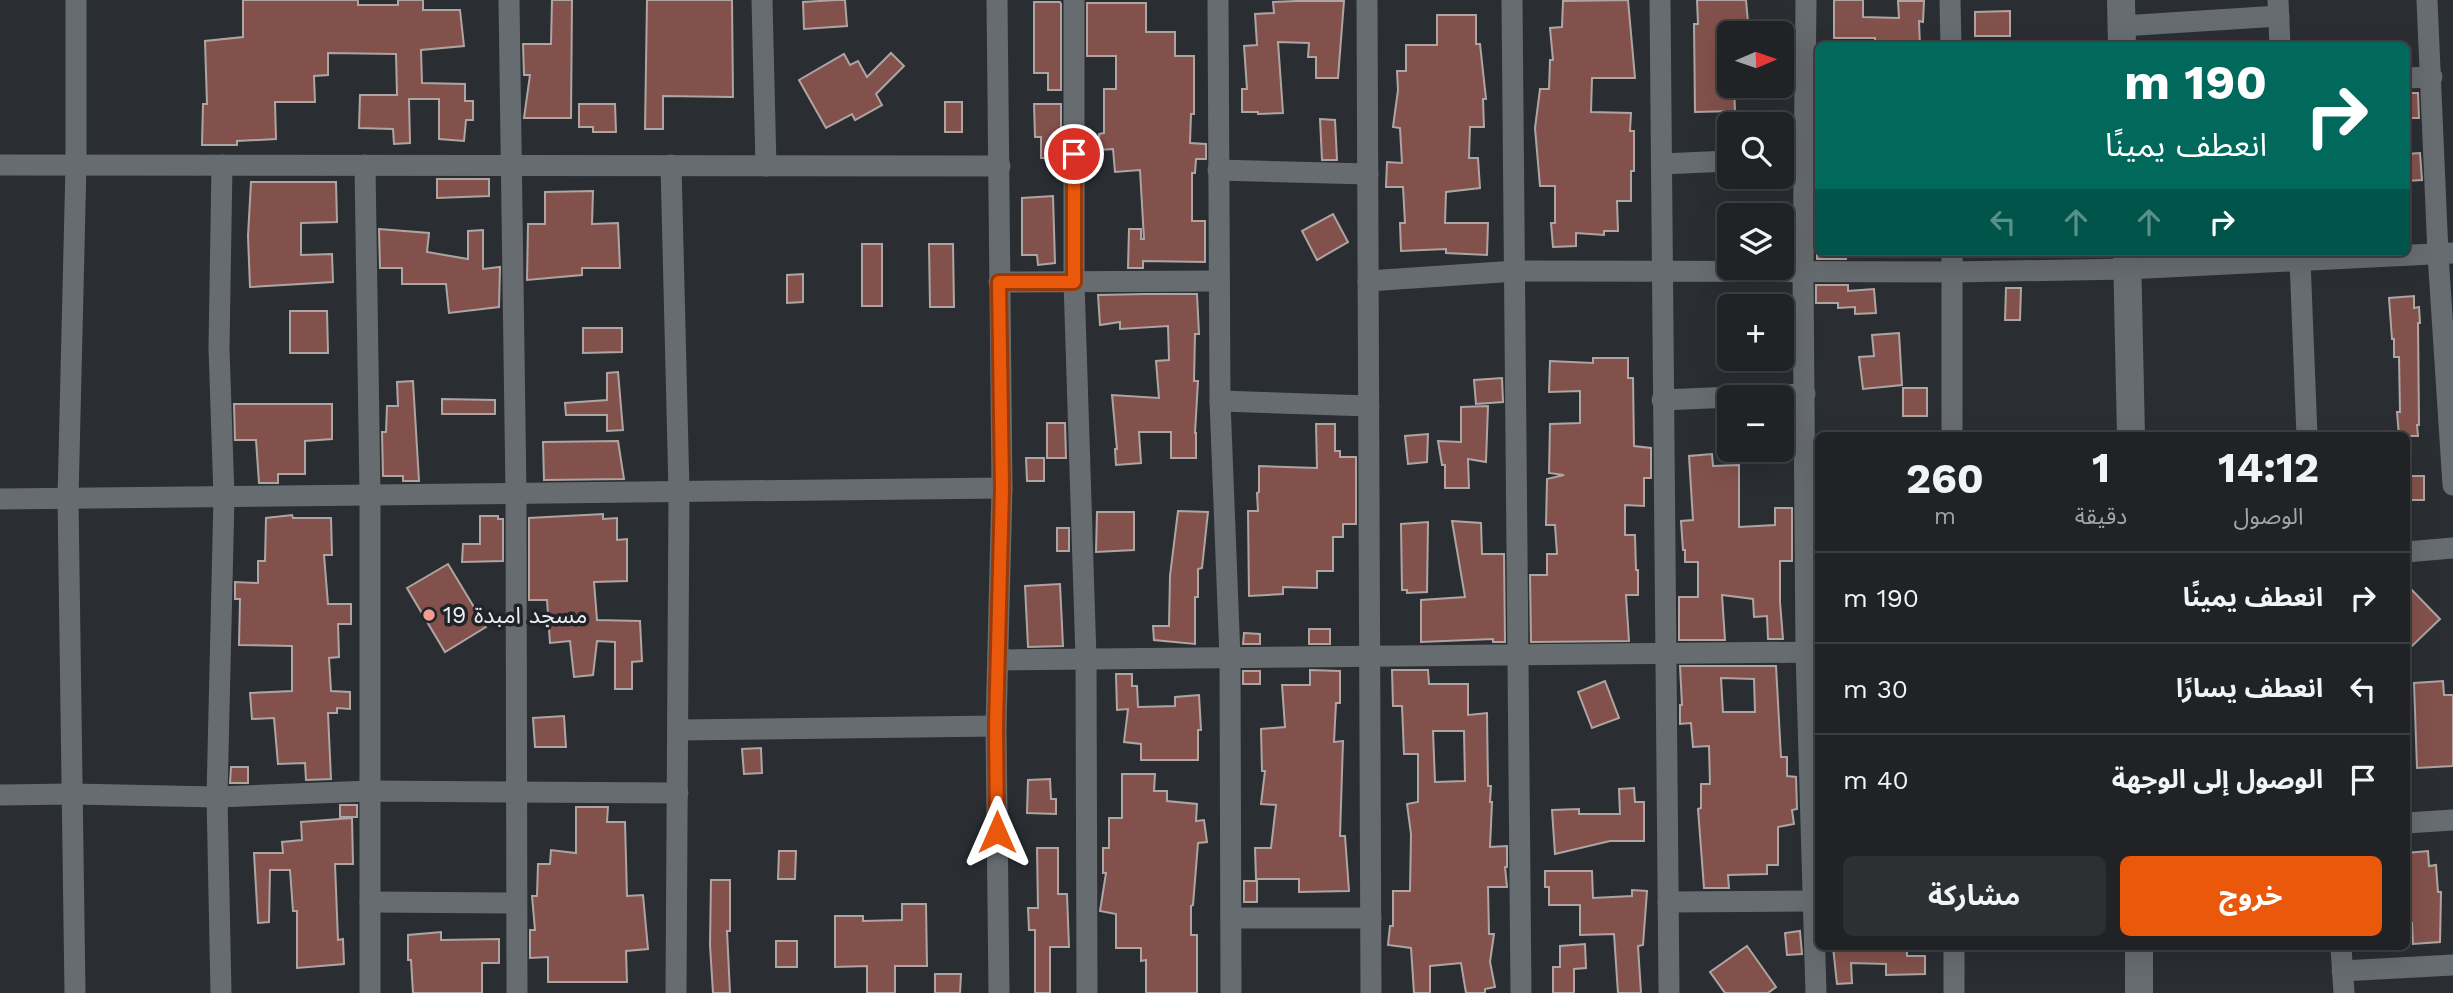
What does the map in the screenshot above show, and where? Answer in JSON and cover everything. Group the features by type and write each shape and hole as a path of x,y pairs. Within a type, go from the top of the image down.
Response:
{"street":[{"path":"75,993 68,499 76,164 76,0"},
{"path":"509,0 516,493 517,993"},
{"path":"762,0 766,166"},
{"path":"997,0 1002,488 996,726 999,993"},
{"path":"1074,0 1074,282 1086,658 1087,993"},
{"path":"1218,0 1220,401 1230,658 1231,993"},
{"path":"1367,0 1371,993"},
{"path":"1512,0 1521,993"},
{"path":"1660,0 1669,993"},
{"path":"1806,0 1803,272 1812,652 1816,993"},
{"path":"1950,0 1951,42"},
{"path":"2427,0 2445,253 2453,485"},
{"path":"2122,24 2278,8 2280,42"},
{"path":"2410,78 2431,77"},
{"path":"1794,158 1804,158"},
{"path":"1662,164 1717,162"},
{"path":"0,165 1000,166"},
{"path":"221,993 217,797 224,497 219,348 222,165"},
{"path":"365,165 370,495 370,993"},
{"path":"671,165 679,491 677,993"},
{"path":"1218,170 1368,174"},
{"path":"2410,255 2445,253"},
{"path":"1368,281 1516,271 1803,272 1952,262 2300,260 2383,256"},
{"path":"2300,260 2307,432"},
{"path":"2127,261 2131,432"},
{"path":"1952,262 1952,432"},
{"path":"999,282 1219,281"},
{"path":"1662,400 1805,394"},
{"path":"1220,401 1369,406"},
{"path":"0,499 1002,488"},
{"path":"2410,552 2453,548"},
{"path":"998,660 1812,652"},
{"path":"678,730 996,726"},
{"path":"0,794 217,797 370,791 678,793"},
{"path":"2410,823 2453,820"},
{"path":"1668,902 1813,901"},
{"path":"370,902 516,904"},
{"path":"1231,918 1371,918"},
{"path":"1954,950 1954,993"},
{"path":"2139,950 2139,993"},
{"path":"2341,950 2344,993"},
{"path":"2342,971 2453,965"}],"building":[{"path":"243,0 358,0 358,5 398,5 398,0 423,0 423,10 460,10 464,46 421,50 422,83 465,84 465,101 473,101 473,120 466,120 464,141 439,139 439,99 409,99 410,143 394,144 393,129 359,128 360,95 397,95 396,54 328,53 328,75 314,76 315,102 275,102 276,139 237,141 237,145 202,145 203,104 207,104 205,41 243,37"},
{"path":"552,0 572,0 571,118 524,118 530,75 524,75 523,44 551,44"},
{"path":"647,0 732,0 733,97 663,96 663,129 645,129"},
{"path":"845,0 847,26 804,29 803,2"},
{"path":"1628,0 1635,78 1592,78 1591,112 1631,113 1634,171 1631,171 1631,201 1617,201 1618,231 1604,231 1604,235 1576,233 1576,246 1553,247 1551,223 1555,223 1555,186 1540,186 1535,128 1540,89 1549,89 1550,60 1553,60 1550,28 1562,27 1563,1"},
{"path":"1697,0 1746,0 1748,21 1717,21 1717,98 1734,98 1735,111 1695,112 1694,24 1698,24"},
{"path":"1834,0 1863,0 1863,17 1899,18 1898,1 1924,1 1923,22 1919,21 1920,42 1834,38"},
{"path":"1344,1 1338,78 1316,78 1316,57 1308,57 1309,43 1278,42 1283,113 1242,112 1242,89 1247,89 1244,46 1257,45 1255,14 1274,13 1273,2"},
{"path":"1034,2 1061,4 1061,90 1048,90 1048,73 1034,73"},
{"path":"1087,3 1146,3 1146,32 1175,32 1175,56 1194,56 1194,114 1191,114 1190,143 1206,144 1206,159 1196,159 1195,173 1192,173 1192,221 1205,221 1205,262 1143,261 1143,268 1128,268 1129,229 1141,229 1141,239 1144,239 1140,170 1115,172 1113,149 1100,150 1099,134 1104,133 1104,89 1116,89 1116,56 1087,56"},
{"path":"2010,11 2010,36 1975,36 1975,12"},
{"path":"1437,15 1476,15 1476,44 1480,44 1486,99 1483,99 1484,127 1470,127 1469,158 1478,158 1480,188 1446,192 1445,223 1488,223 1487,255 1446,253 1446,249 1401,251 1400,223 1405,223 1403,187 1386,187 1387,162 1402,163 1400,128 1393,127 1398,90 1397,71 1406,71 1406,45 1437,45"},
{"path":"891,53 904,66 876,94 882,105 855,120 852,114 826,128 799,80 844,54 850,65 858,61 867,77"},
{"path":"2410,93 2418,93 2419,118 2410,118"},
{"path":"945,102 962,102 962,132 945,132"},
{"path":"579,104 615,104 616,132 593,132 593,127 579,127"},
{"path":"1034,104 1061,104 1061,158 1041,158 1041,137 1035,137"},
{"path":"1320,119 1335,120 1337,160 1322,160"},
{"path":"2420,153 2422,180 2410,181 2410,154"},
{"path":"437,179 489,179 489,196 437,198"},
{"path":"251,182 336,182 337,222 301,223 301,255 332,254 333,282 250,287 248,236"},
{"path":"593,191 592,224 618,223 620,268 582,268 582,275 527,280 528,224 545,224 545,192"},
{"path":"1053,196 1055,263 1038,265 1037,255 1022,255 1022,198"},
{"path":"1333,214 1348,242 1317,260 1302,231"},
{"path":"379,229 429,233 427,252 468,259 468,231 483,230 483,269 500,267 499,307 449,313 446,284 402,284 402,268 380,268"},
{"path":"862,244 882,244 882,306 862,306"},
{"path":"929,244 953,244 954,307 930,307"},
{"path":"1817,256 1846,256 1846,259 1817,259"},
{"path":"803,274 803,302 787,303 787,275"},
{"path":"1816,285 1848,285 1848,291 1874,289 1876,313 1855,314 1855,307 1838,308 1838,303 1816,303"},
{"path":"2006,288 2021,288 2020,320 2005,320"},
{"path":"1197,294 1199,334 1195,334 1194,381 1198,381 1196,458 1171,458 1171,432 1139,432 1141,463 1116,465 1112,395 1159,398 1156,361 1169,360 1168,326 1120,329 1120,322 1100,325 1098,295"},
{"path":"2414,296 2414,308 2419,307 2418,436 2410,436 2410,432 2399,432 2399,357 2394,357 2389,298"},
{"path":"290,311 327,311 328,353 290,353"},
{"path":"583,328 622,328 622,352 583,353"},
{"path":"1899,333 1902,385 1863,389 1859,357 1874,356 1872,335"},
{"path":"1593,358 1628,358 1628,378 1633,378 1634,446 1651,448 1651,478 1644,478 1644,506 1625,505 1625,535 1635,535 1638,570 1638,595 1626,595 1629,641 1531,642 1530,575 1547,575 1547,554 1557,554 1555,525 1546,525 1547,479 1564,475 1549,473 1550,424 1580,423 1580,391 1549,392 1550,361 1593,363"},
{"path":"618,372 623,430 607,431 607,415 566,415 565,403 607,400 607,373"},
{"path":"1502,378 1503,402 1476,404 1474,380"},
{"path":"413,381 419,481 403,481 403,476 383,476 382,432 386,432 387,406 398,406 397,382"},
{"path":"1903,388 1927,388 1927,416 1903,416"},
{"path":"442,399 495,400 495,414 442,414"},
{"path":"234,404 332,404 332,439 305,441 305,474 278,474 278,483 259,483 256,440 235,440"},
{"path":"1488,406 1486,462 1468,459 1469,488 1445,488 1445,465 1442,465 1438,441 1461,442 1461,407"},
{"path":"1047,423 1065,423 1066,458 1047,458"},
{"path":"1316,424 1335,424 1335,451 1340,451 1340,457 1356,457 1356,524 1343,524 1343,537 1333,537 1333,571 1317,571 1317,588 1283,587 1283,594 1249,596 1248,511 1258,511 1259,466 1317,468"},
{"path":"1428,434 1427,462 1408,464 1405,436"},
{"path":"618,441 624,479 544,480 543,442"},
{"path":"1712,454 1713,466 1739,465 1739,527 1775,525 1775,508 1792,508 1792,561 1780,561 1783,639 1768,639 1767,616 1754,617 1753,599 1722,595 1725,640 1679,640 1679,597 1698,597 1698,562 1685,562 1681,521 1693,520 1689,456"},
{"path":"1026,458 1044,458 1044,481 1027,481"},
{"path":"2410,476 2424,476 2424,500 2410,500"},
{"path":"1178,511 1208,512 1202,568 1198,569 1198,597 1195,597 1195,644 1154,640 1153,626 1169,626 1170,576"},
{"path":"1097,512 1134,512 1134,550 1096,552"},
{"path":"603,514 603,519 617,518 617,540 627,539 627,581 594,582 597,620 640,621 642,661 632,662 632,689 615,689 615,642 597,641 593,675 574,677 570,641 550,643 547,600 529,600 529,518"},
{"path":"292,515 293,518 331,518 332,555 324,555 328,604 351,604 351,624 338,624 339,657 329,658 331,691 350,692 350,709 337,708 337,713 328,713 331,779 306,780 305,763 278,764 274,718 252,719 250,693 292,691 292,646 239,645 240,599 235,599 235,582 258,583 258,561 265,561 266,518"},
{"path":"480,516 498,516 498,519 503,519 503,561 462,562 463,544 480,544"},
{"path":"1452,521 1481,523 1482,554 1504,554 1505,642 1493,642 1493,639 1421,642 1421,600 1465,597"},
{"path":"1428,522 1427,592 1407,593 1407,590 1402,590 1401,524"},
{"path":"1057,528 1069,528 1069,551 1057,551"},
{"path":"448,564 486,627 445,652 407,588"},
{"path":"1060,584 1063,646 1028,647 1025,586"},
{"path":"2410,588 2440,619 2411,647"},
{"path":"1309,629 1330,629 1330,644 1309,644"},
{"path":"1244,633 1260,634 1260,644 1243,644"},
{"path":"1680,666 1776,666 1781,757 1787,757 1787,776 1796,777 1797,809 1792,810 1794,824 1778,827 1778,865 1767,865 1767,874 1728,875 1729,888 1704,888 1698,809 1701,808 1701,784 1710,784 1709,746 1693,747 1691,723 1680,724","holes":["1721,678 1754,679 1755,712 1723,712"]},
{"path":"1310,670 1340,671 1340,703 1336,703 1334,742 1343,741 1340,836 1345,836 1349,891 1299,892 1299,879 1256,879 1255,848 1271,848 1276,805 1261,804 1265,771 1262,771 1261,729 1285,727 1282,685 1310,685"},
{"path":"1392,670 1428,670 1429,684 1468,684 1468,715 1487,713 1488,786 1491,786 1492,802 1490,847 1507,846 1507,887 1488,887 1489,934 1494,934 1490,962 1495,987 1485,989 1485,993 1466,993 1461,963 1430,966 1430,993 1414,993 1411,948 1388,945 1390,926 1393,926 1393,891 1410,891 1411,834 1407,804 1418,802 1418,754 1404,754 1402,706 1393,706","holes":["1433,731 1464,731 1465,781 1435,782"]},
{"path":"1243,671 1260,671 1260,684 1243,684"},
{"path":"1116,674 1132,674 1132,686 1137,686 1138,707 1175,706 1175,697 1199,695 1201,730 1198,730 1198,760 1141,760 1141,744 1124,742 1128,709 1117,710"},
{"path":"1605,681 1619,718 1592,728 1578,692"},
{"path":"2443,681 2444,695 2453,695 2453,766 2417,768 2414,683"},
{"path":"564,716 566,747 535,747 533,718"},
{"path":"761,748 762,773 744,774 742,749"},
{"path":"231,767 248,767 248,783 230,783"},
{"path":"1122,774 1155,774 1154,791 1167,791 1167,801 1197,804 1196,821 1204,820 1207,842 1198,843 1191,906 1191,935 1197,935 1197,993 1146,993 1146,960 1141,961 1141,948 1116,948 1116,914 1100,911 1106,873 1103,873 1103,848 1109,848 1109,818 1122,818"},
{"path":"1050,779 1051,799 1056,799 1056,814 1027,813 1028,780"},
{"path":"1634,788 1635,802 1644,802 1644,841 1610,841 1555,854 1552,810 1579,809 1579,814 1620,814 1619,789"},
{"path":"340,805 357,805 357,817 340,817"},
{"path":"576,807 608,807 607,822 625,822 627,896 643,895 648,949 626,951 627,982 548,982 548,957 530,958 530,930 535,930 532,896 537,896 538,864 550,864 551,850 576,853"},
{"path":"352,818 353,864 335,864 338,940 343,939 344,964 297,968 297,911 293,911 290,870 270,870 269,922 258,923 254,853 283,853 282,842 302,840 301,822"},
{"path":"1037,848 1058,848 1058,894 1067,894 1069,947 1050,947 1050,993 1035,993 1035,930 1029,930 1028,908 1038,908"},
{"path":"779,851 796,851 795,879 778,879"},
{"path":"2428,851 2429,866 2436,865 2438,892 2441,892 2440,942 2413,944 2410,923 2410,853"},
{"path":"1545,871 1592,871 1593,898 1632,896 1632,890 1647,891 1643,945 1638,946 1641,993 1618,993 1614,934 1580,935 1580,905 1549,905 1549,887 1545,887"},
{"path":"711,880 730,880 730,931 727,931 730,993 713,993 710,945"},
{"path":"1244,881 1257,881 1257,902 1244,902"},
{"path":"902,904 926,904 927,966 895,966 895,993 867,993 867,966 835,967 835,916 863,916 863,921 902,920"},
{"path":"1800,931 1802,954 1787,955 1785,933"},
{"path":"441,932 441,940 499,939 499,963 482,963 482,993 413,993 411,960 408,960 408,935"},
{"path":"776,941 797,941 797,967 776,967"},
{"path":"1585,944 1586,968 1574,969 1574,993 1553,993 1553,967 1560,967 1560,946"},
{"path":"1747,946 1776,987 1768,993 1725,993 1710,972"},
{"path":"1833,950 1907,950 1907,956 1925,956 1925,974 1886,975 1886,964 1851,963 1852,983 1837,984"},
{"path":"935,974 961,974 960,993 935,993"}],"place":[{"name":"مسجد امبدة 19","path":"429,615"}],"route":[{"path":"997,832 996,726 1002,488 999,282 1074,282 1074,154"}]}
